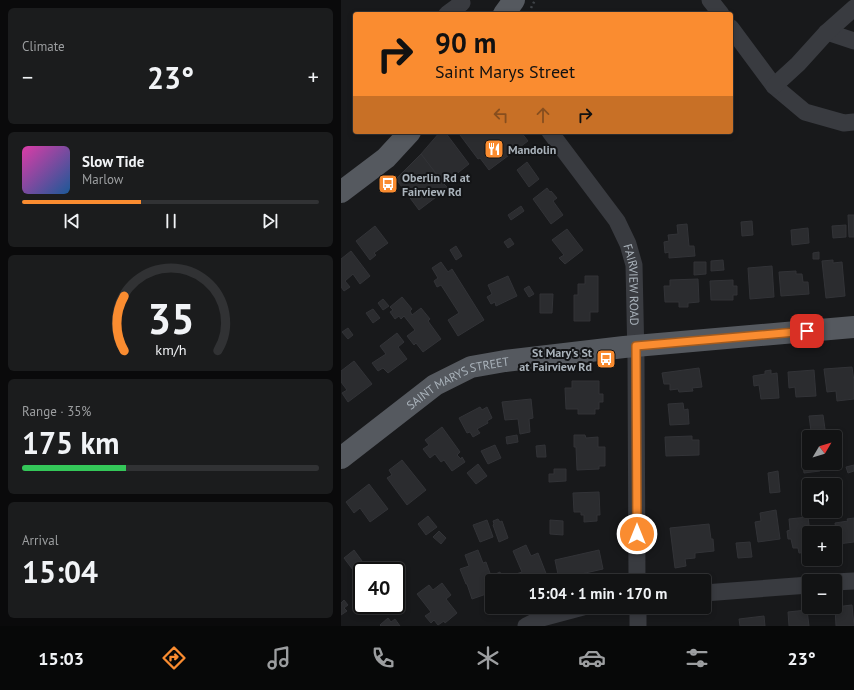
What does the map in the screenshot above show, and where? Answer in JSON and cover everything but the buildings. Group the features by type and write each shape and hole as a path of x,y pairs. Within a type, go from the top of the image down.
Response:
{"main road":[{"path":"508,12 522,4"},
{"path":"341,192 386,158 408,134"},
{"name":"SAINT MARYS STREET","path":"341,458 435,386 471,366 636,346 854,327"}],"street":[{"path":"710,0 719,12"},
{"path":"451,12 464,6"},
{"path":"774,86 798,64 827,32 854,8"},
{"path":"733,31 774,86 805,112 844,123 854,122"},
{"path":"827,32 854,41"},
{"name":"FAIRVIEW ROAD","path":"552,134 617,221 628,244 633,266 636,346 637,574"},
{"path":"842,582 854,581"},
{"path":"711,592 802,585"},
{"path":"525,626 542,618 557,614"},
{"path":"637,614 638,626"}],"path":[{"path":"522,4 535,0"}],"place":[{"name":"Mandolin","path":"494,149"},
{"name":"Oberlin Rd at Fairview Rd","path":"388,184"},
{"name":"St Mary's St at Fairview Rd","path":"606,359"}],"route":[{"path":"637,534 636,346 807,331"}]}
